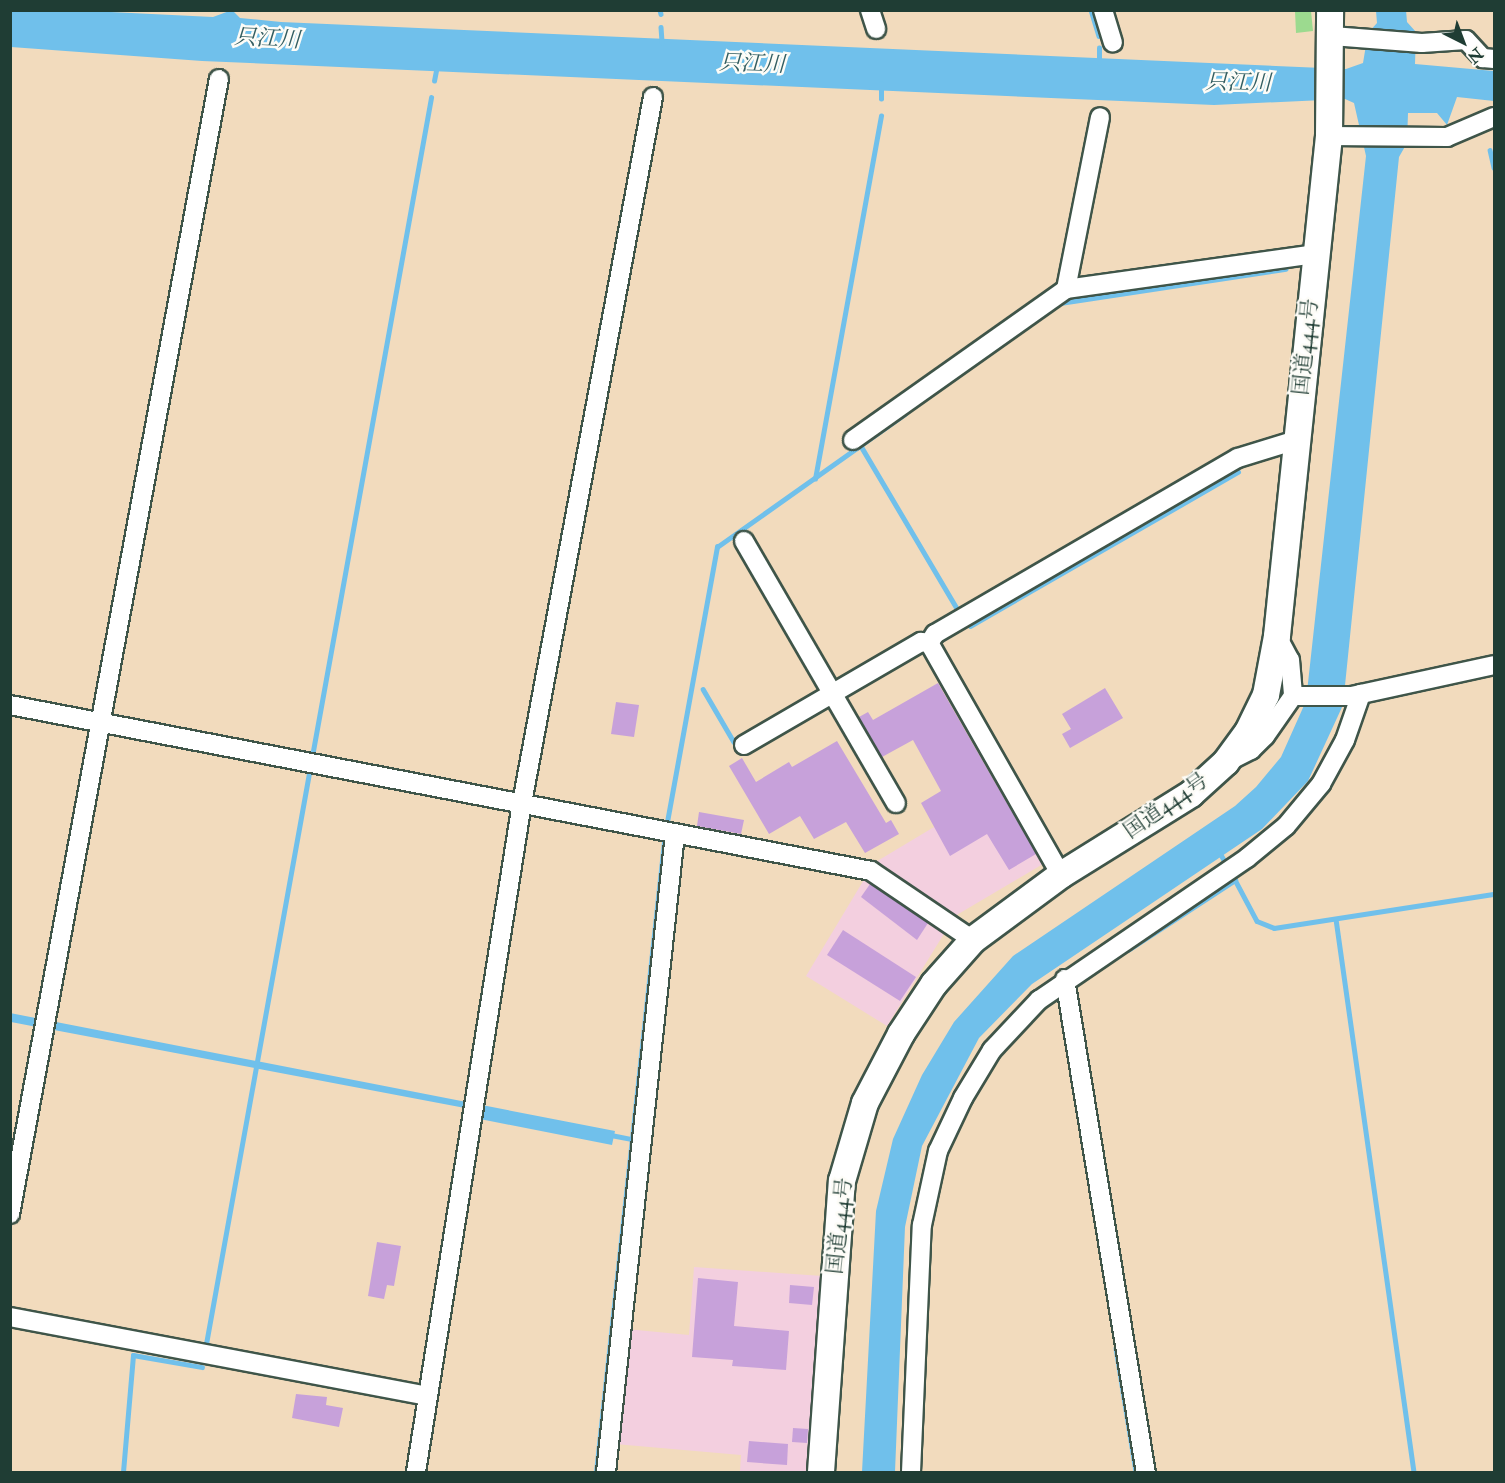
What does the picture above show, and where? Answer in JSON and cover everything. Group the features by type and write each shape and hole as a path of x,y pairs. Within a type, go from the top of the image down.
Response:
{"highway":[{"name":"国道444号","path":"821,1473 842,1181 865,1103 901,1034 934,984 973,940 1061,876 1191,794 1226,762 1248,732 1266,695 1277,636 1329,136 1332,36 1330,10"}],"street":[{"path":"870,10 876,29"},
{"path":"1103,10 1113,42"},
{"path":"1332,36 1360,40 1422,43 1466,40 1483,58 1494,59"},
{"path":"10,1214 219,79"},
{"path":"416,1473 522,803 653,97"},
{"path":"1066,290 1100,117"},
{"path":"1329,136 1414,134 1447,137 1494,117"},
{"path":"853,440 1066,290 1315,254"},
{"path":"929,643 935,634 1238,458 1296,440"},
{"path":"744,541 896,804"},
{"path":"1226,762 1258,743 1296,696 1290,660 1277,636"},
{"path":"744,745 921,642 929,643"},
{"path":"929,643 1061,876"},
{"path":"1296,696 1357,695 1494,664"},
{"path":"911,1473 922,1225 938,1151 963,1098 992,1050 1039,1000 1065,979 1230,870 1286,826 1321,784 1345,740 1357,695"},
{"path":"10,705 871,871 973,940"},
{"path":"606,1473 675,834"},
{"path":"1065,979 1146,1473"},
{"path":"10,1317 428,1396"}],"shaded area":[{"path":"1004,785 1048,861 955,916 887,1026 806,976 874,863"},
{"path":"694,1267 822,1276 808,1472 740,1471 741,1455 615,1444 626,1329 689,1335"}],"green space":[{"path":"1295,11 1311,11 1313,31 1296,33"}],"water":[{"name":"只江川","path":"70,10 213,17 232,10 240,18 281,22 1346,69 1363,63 1368,33 1377,23 1376,11 1406,10 1407,22 1416,32 1415,64 1494,71 1494,101 1457,97 1447,125 1437,113 1408,113 1407,143 1399,157 1343,705 1308,781 1262,829 1032,984 979,1038 922,1146 905,1227 895,1472 862,1472 876,1211 893,1139 922,1075 954,1022 1013,956 1235,806 1256,787 1281,757 1306,701 1366,156 1354,103 1345,99 1214,105 202,61 11,47 10,11"},
{"path":"10,1013 615,1131 612,1145 480,1119 465,1108 54,1030 54,1027 38,1024 37,1027 11,1022"}],"building":[{"path":"938,683 1036,854 1009,870 987,834 950,856 921,803 941,791 913,740 882,757 859,717 868,712 873,720"},
{"path":"1105,688 1123,718 1070,748 1062,734 1071,729 1062,714"},
{"path":"616,702 639,705 634,737 611,734"},
{"path":"837,741 886,823 891,820 899,834 865,853 846,822 814,839 800,816 769,834 729,766 742,758 756,782 789,762 792,767"},
{"path":"699,812 744,820 741,834 697,826"},
{"path":"870,884 928,923 917,940 861,897"},
{"path":"843,930 916,977 900,1001 827,955"},
{"path":"377,1242 401,1246 394,1286 387,1285 384,1299 368,1296"},
{"path":"698,1278 738,1282 734,1326 789,1331 786,1370 732,1366 733,1360 692,1357"},
{"path":"790,1285 814,1287 812,1305 789,1303"},
{"path":"296,1394 327,1397 326,1405 343,1408 339,1427 292,1418"},
{"path":"793,1428 808,1429 807,1443 792,1442"},
{"path":"749,1441 788,1444 787,1465 747,1462"}],"waterway":[{"path":"660,10 661,14"},
{"path":"1091,10 1099,36"},
{"path":"661,27 662,43"},
{"path":"1099,48 1099,63"},
{"path":"434,81 437,66"},
{"path":"881,84 881,99"},
{"path":"313,751 431,98"},
{"path":"815,479 881,116"},
{"path":"1490,150 1494,168"},
{"path":"1060,303 1285,269"},
{"path":"667,822 717,547 905,414"},
{"path":"861,446 959,612"},
{"path":"970,626 1238,472"},
{"path":"703,689 734,742"},
{"path":"206,1344 309,773"},
{"path":"596,1472 664,842"},
{"path":"1219,851 1228,867"},
{"path":"1232,874 1257,921 1274,928 1494,894"},
{"path":"1128,950 1235,880"},
{"path":"1336,919 1414,1472"},
{"path":"611,1135 632,1139"},
{"path":"1116,1348 1136,1472"},
{"path":"123,1472 133,1355 202,1367"}]}
